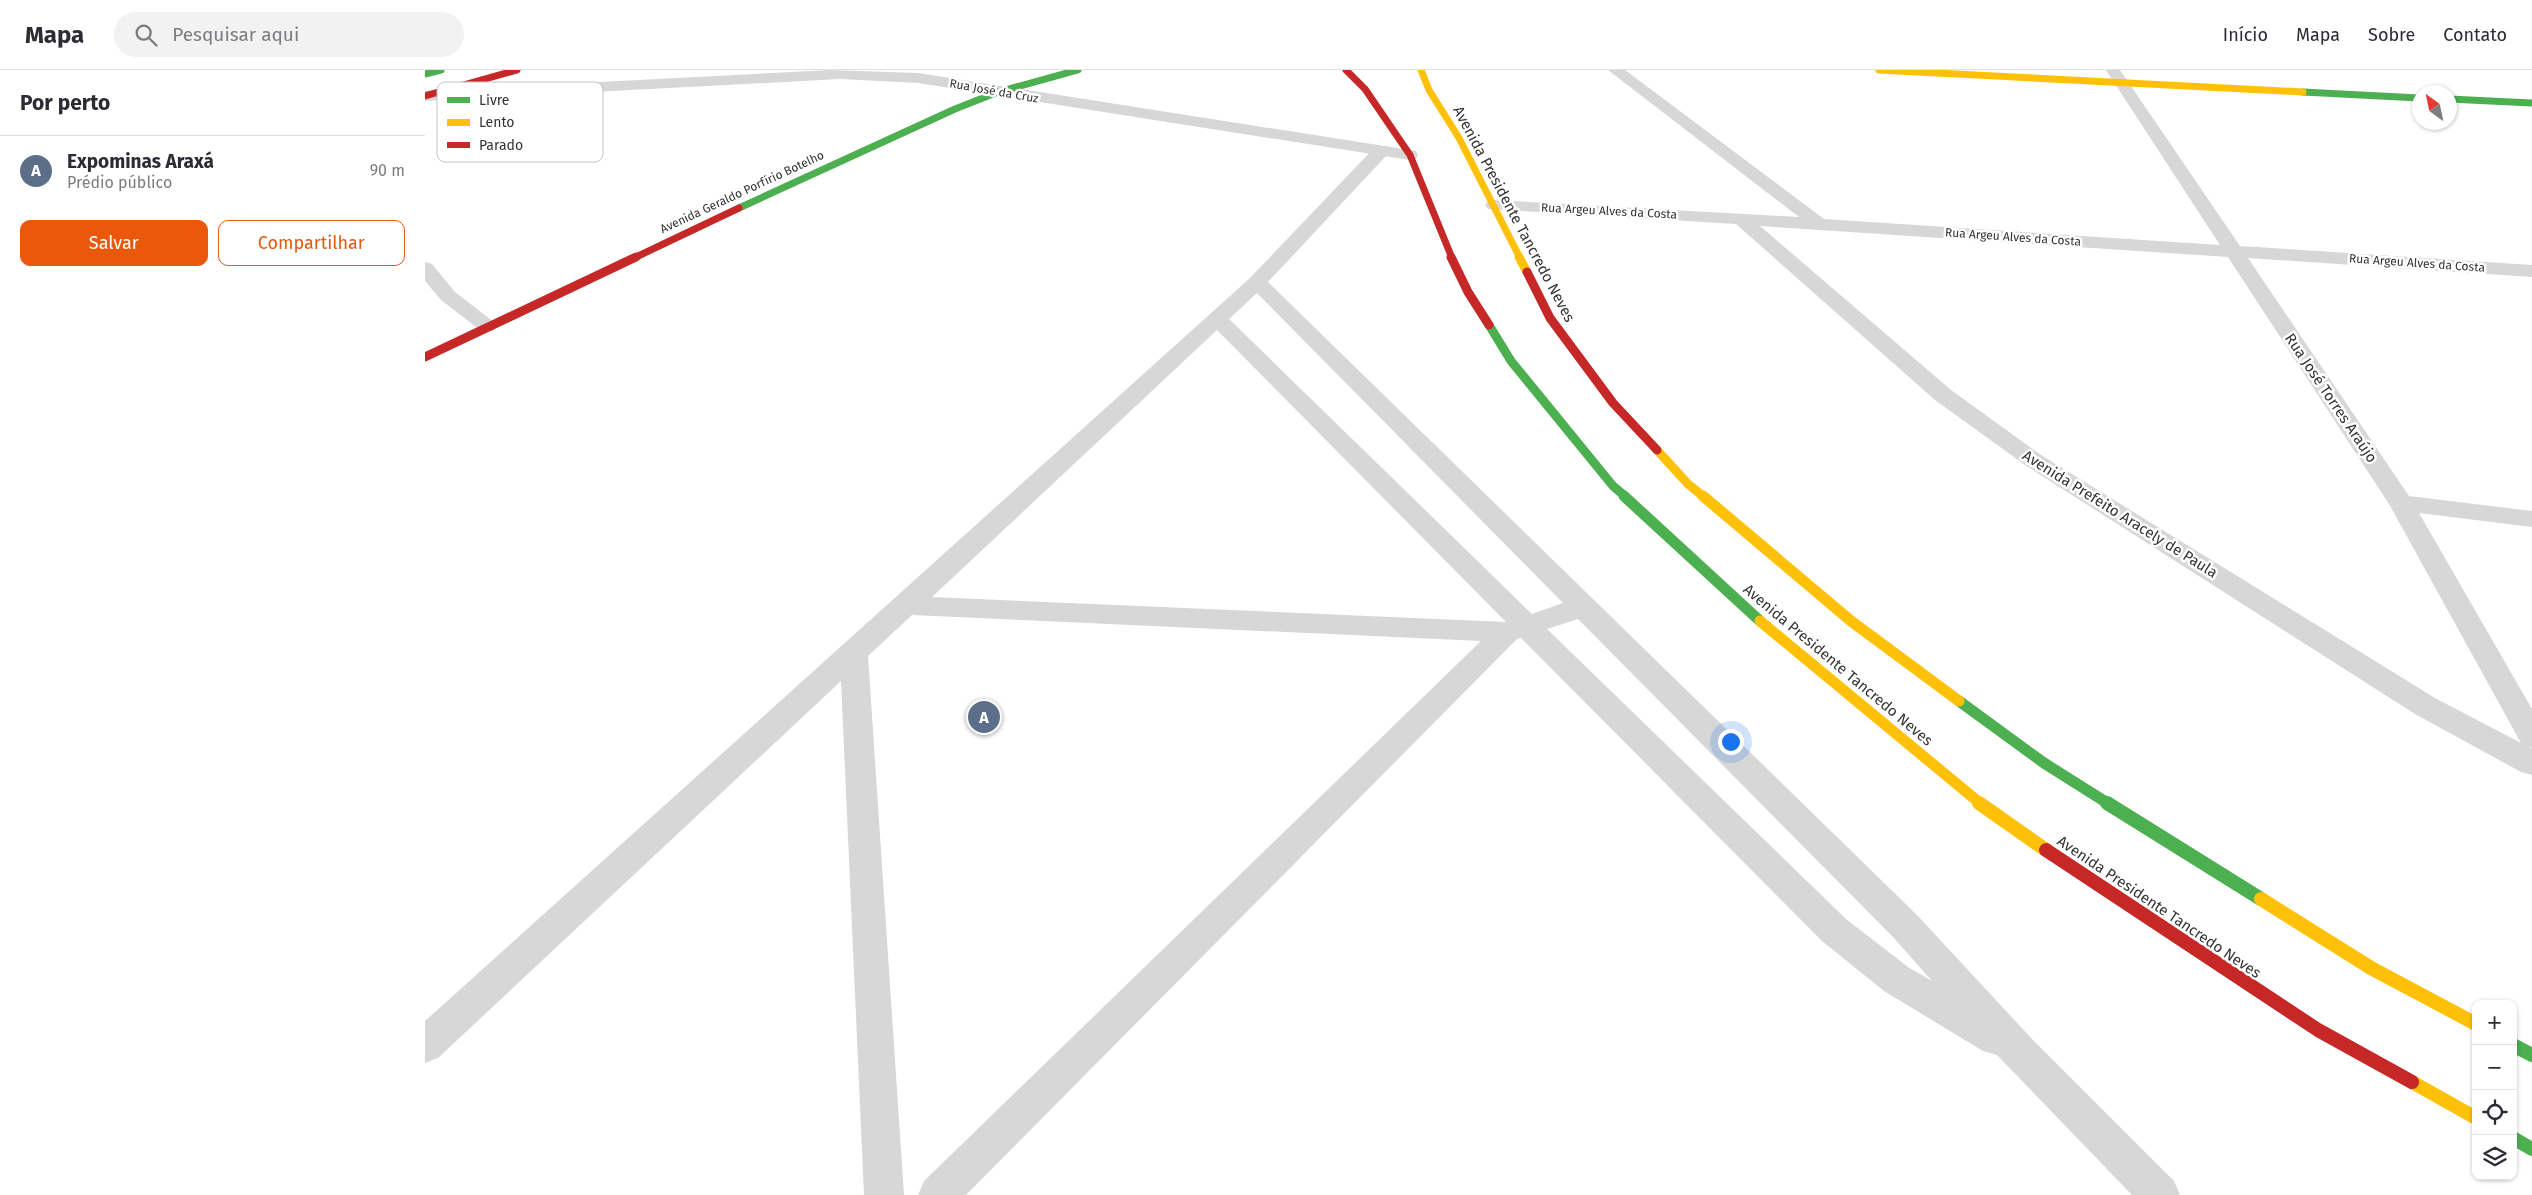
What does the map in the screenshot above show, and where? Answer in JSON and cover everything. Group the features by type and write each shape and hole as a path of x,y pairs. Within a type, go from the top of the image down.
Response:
{"main road":[{"path":"425,74 441,70"},
{"path":"475,82 517,70"},
{"name":"Avenida Geraldo Porfírio Botelho","path":"425,357 487,326 955,109 998,92 1077,70"},
{"name":"Avenida Presidente Tancredo Neves","path":"1346,70 1365,89 1410,155 1425,189 1442,238 1469,292 1511,361 1613,486 1761,622 1998,818 2319,1030 2472,1116"},
{"name":"Avenida Presidente Tancredo Neves","path":"1421,70 1429,90 1459,138 1494,205 1550,318 1613,403 1688,484 1851,621 2044,763 2371,968 2472,1022"},
{"path":"1879,70 2117,76 2412,97"},
{"path":"2457,99 2532,103"},
{"path":"2515,1045 2532,1055"},
{"path":"2517,1140 2532,1149"}],"street":[{"path":"1615,70 1819,224"},
{"name":"Rua José da Cruz","path":"603,87 840,74 918,78 1410,155"},
{"name":"Rua José Torres Araújo","path":"2117,76 2401,503 2532,736"},
{"path":"425,1045 1257,282 1381,151"},
{"name":"Rua Argeu Alves da Costa","path":"1494,205 2532,270"},
{"name":"Avenida Prefeito Aracely de Paula","path":"1741,219 1943,395 2033,460 2425,706 2532,763"},
{"path":"425,268 448,296 487,326"},
{"path":"1257,282 1905,926 2019,1052 2159,1195"},
{"path":"425,303 448,296"},
{"path":"1217,319 1518,629 1834,930 1896,979 2019,1052"},
{"path":"2401,503 2532,519"},
{"path":"905,605 1518,629 1583,607"},
{"path":"937,1195 1518,629"},
{"path":"854,652 884,1195"}],"traffic: fast":[{"path":"425,74 441,70"},
{"path":"739,208 955,109 998,92 1078,70"},
{"path":"2303,92 2412,98"},
{"path":"2457,99 2532,103"},
{"path":"1489,325 1511,361 1613,486 1760,621"},
{"path":"1959,701 2044,763 2261,899"},
{"path":"2517,1047 2532,1055"},
{"path":"2517,1140 2532,1149"}],"traffic: slow":[{"path":"1421,70 1429,90 1459,138 1527,272"},
{"path":"1879,70 2303,92"},
{"path":"1657,450 1688,484 1851,621 1959,701"},
{"path":"1760,621 1998,818 2046,850"},
{"path":"2261,899 2371,968 2472,1022"},
{"path":"2412,1082 2472,1116"}],"traffic: jam":[{"path":"475,82 517,70"},
{"path":"1346,70 1365,89 1410,155 1442,238 1468,292 1489,325"},
{"path":"425,96 437,93"},
{"path":"425,357 739,208"},
{"path":"1527,272 1550,318 1613,403 1657,450"},
{"path":"2046,850 2318,1030 2412,1082"}],"place":[{"name":"Expominas Araxá","path":"984,717"}]}
